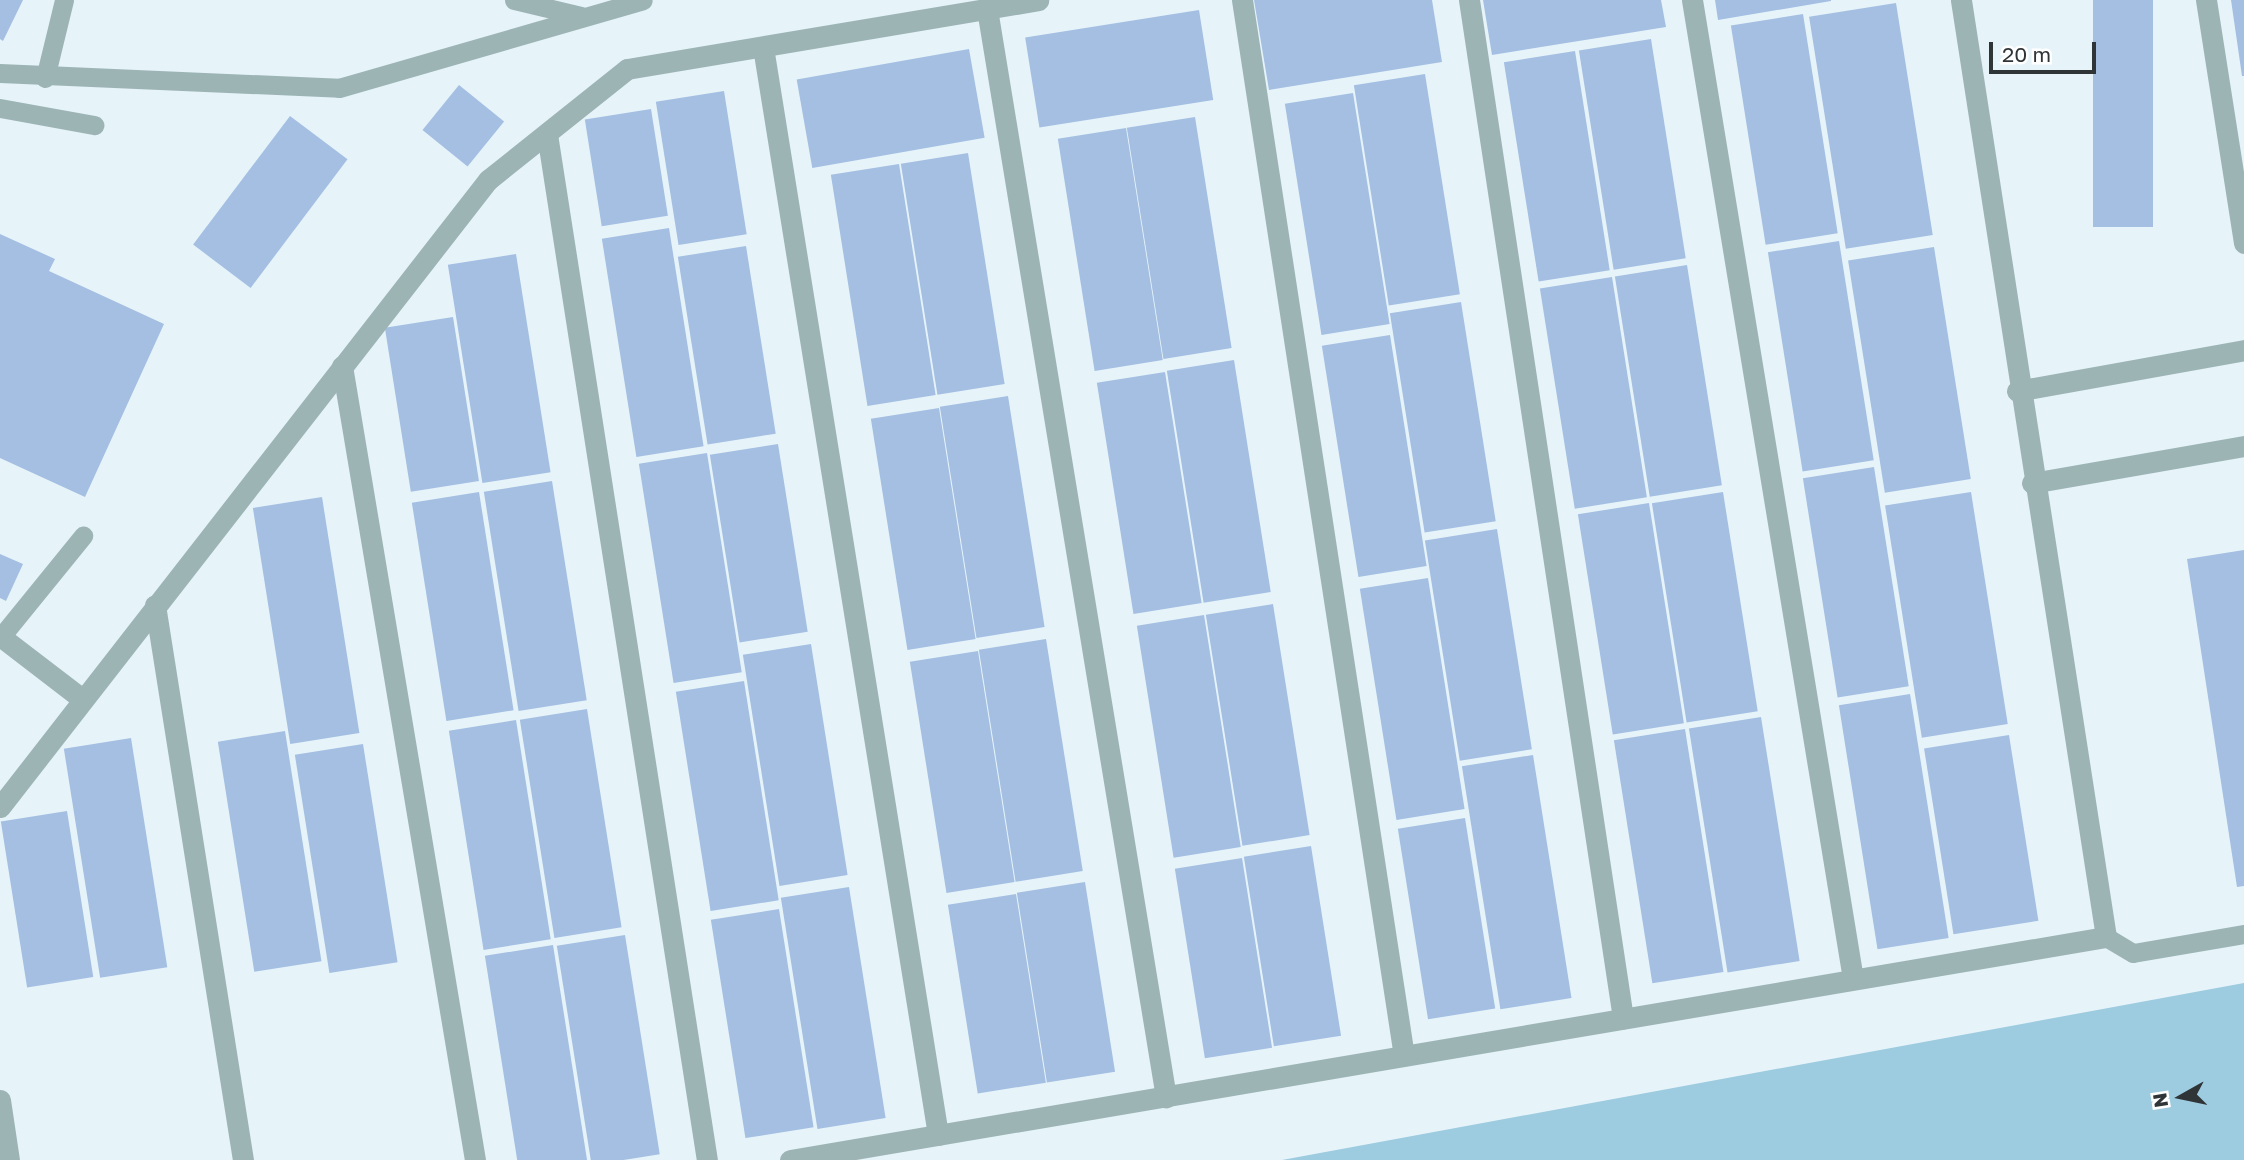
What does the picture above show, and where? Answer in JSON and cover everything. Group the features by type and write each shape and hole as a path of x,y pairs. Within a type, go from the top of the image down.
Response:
{"street":[{"path":"0,807 488,180 627,69 1038,0"},
{"path":"1241,0 1404,1056"},
{"path":"1469,0 1623,1018"},
{"path":"1692,0 1853,979"},
{"path":"790,1160 2105,937 2017,391 1961,0"},
{"path":"2206,0 2244,243"},
{"path":"987,9 1166,1097"},
{"path":"763,47 939,1135"},
{"path":"547,134 707,1160"},
{"path":"2017,391 2244,350"},
{"path":"342,366 475,1160"},
{"path":"2032,483 2244,446"},
{"path":"155,605 243,1160"},
{"path":"0,637 82,699"},
{"path":"0,1100 9,1160"}],"lane":[{"path":"45,78 64,0"},
{"path":"514,0 581,16"},
{"path":"0,73 45,78 339,88 643,0"},
{"path":"0,108 94,125"},
{"path":"0,637 83,536"},
{"path":"2105,937 2133,953 2244,933"}],"shaded area":[{"path":"2244,983 2244,1160 1282,1160"}],"building":[{"path":"0,0 23,0 3,41 0,39"},
{"path":"1254,0 1432,0 1442,62 1269,90"},
{"path":"1483,0 1661,0 1666,27 1492,55"},
{"path":"1715,0 1831,0 1831,1 1718,20"},
{"path":"2093,0 2153,0 2153,227 2093,227"},
{"path":"2231,0 2244,0 2244,76 2242,76"},
{"path":"1896,3 1933,235 1846,249 1809,17"},
{"path":"1199,10 1213,100 1039,127 1025,38"},
{"path":"1803,14 1838,233 1766,245 1731,25"},
{"path":"1651,39 1686,258 1614,270 1579,50"},
{"path":"969,49 985,138 812,168 797,79"},
{"path":"1575,51 1610,270 1539,282 1504,62"},
{"path":"1425,74 1460,294 1389,306 1354,85"},
{"path":"459,85 504,122 468,167 422,130"},
{"path":"724,91 747,234 679,245 656,102"},
{"path":"1353,93 1390,324 1321,335 1285,104"},
{"path":"651,109 668,216 602,226 585,119"},
{"path":"290,116 348,159 251,288 193,245"},
{"path":"1195,117 1232,348 1163,359 1127,128"},
{"path":"1126,128 1163,360 1095,371 1058,139"},
{"path":"968,153 1005,384 937,395 901,164"},
{"path":"899,164 936,395 867,406 831,175"},
{"path":"669,228 704,446 636,457 602,239"},
{"path":"0,234 55,259 49,271 164,324 85,497 0,458"},
{"path":"1839,241 1874,460 1803,472 1768,252"},
{"path":"746,246 776,434 708,444 678,257"},
{"path":"1934,247 1971,479 1885,493 1848,261"},
{"path":"516,254 551,472 482,483 448,265"},
{"path":"1687,265 1722,485 1650,497 1615,276"},
{"path":"1612,277 1647,497 1575,509 1540,288"},
{"path":"1461,302 1496,521 1425,533 1390,313"},
{"path":"453,317 479,481 411,492 385,328"},
{"path":"1390,335 1427,566 1358,577 1322,346"},
{"path":"1234,360 1271,592 1204,603 1167,371"},
{"path":"1165,372 1202,603 1133,614 1097,383"},
{"path":"1008,396 1045,627 976,638 940,407"},
{"path":"939,408 976,639 907,650 871,419"},
{"path":"778,444 808,632 740,642 710,455"},
{"path":"707,453 742,672 674,683 639,464"},
{"path":"1874,467 1909,686 1838,698 1803,478"},
{"path":"552,481 587,700 519,711 484,492"},
{"path":"479,492 514,710 446,721 412,503"},
{"path":"1723,492 1758,711 1687,723 1652,503"},
{"path":"1971,492 2008,724 1922,738 1885,506"},
{"path":"322,497 359,733 290,744 253,508"},
{"path":"1649,503 1684,723 1613,735 1578,514"},
{"path":"1497,529 1532,749 1460,761 1425,540"},
{"path":"2244,550 2244,886 2237,887 2187,559"},
{"path":"0,554 23,564 6,601 0,598"},
{"path":"1428,578 1465,809 1396,820 1360,589"},
{"path":"1273,604 1310,835 1242,846 1206,615"},
{"path":"1204,615 1241,847 1174,858 1137,626"},
{"path":"1046,639 1083,871 1016,882 979,650"},
{"path":"811,644 848,875 779,886 743,655"},
{"path":"978,651 1015,882 946,893 910,662"},
{"path":"744,681 779,900 711,911 676,692"},
{"path":"1910,694 1949,938 1878,949 1839,705"},
{"path":"587,709 622,927 554,938 520,720"},
{"path":"1761,717 1800,961 1728,972 1689,728"},
{"path":"516,720 551,939 484,950 449,731"},
{"path":"1685,729 1723,972 1652,983 1614,740"},
{"path":"285,731 321,961 254,972 218,742"},
{"path":"2009,735 2038,921 1953,934 1924,748"},
{"path":"131,738 167,967 100,978 64,749"},
{"path":"363,744 398,962 329,973 295,755"},
{"path":"1533,755 1571,998 1500,1009 1462,766"},
{"path":"67,811 93,977 27,987 1,821"},
{"path":"1465,818 1495,1009 1428,1019 1398,829"},
{"path":"1311,846 1341,1036 1274,1046 1244,857"},
{"path":"1242,858 1272,1048 1205,1058 1175,869"},
{"path":"1085,882 1115,1072 1047,1082 1017,893"},
{"path":"849,887 886,1118 817,1129 781,898"},
{"path":"1016,894 1046,1083 978,1093 948,905"},
{"path":"779,909 814,1127 745,1138 711,920"},
{"path":"625,935 660,1154 624,1160 591,1160 557,946"},
{"path":"553,945 587,1160 517,1160 485,956"}]}
